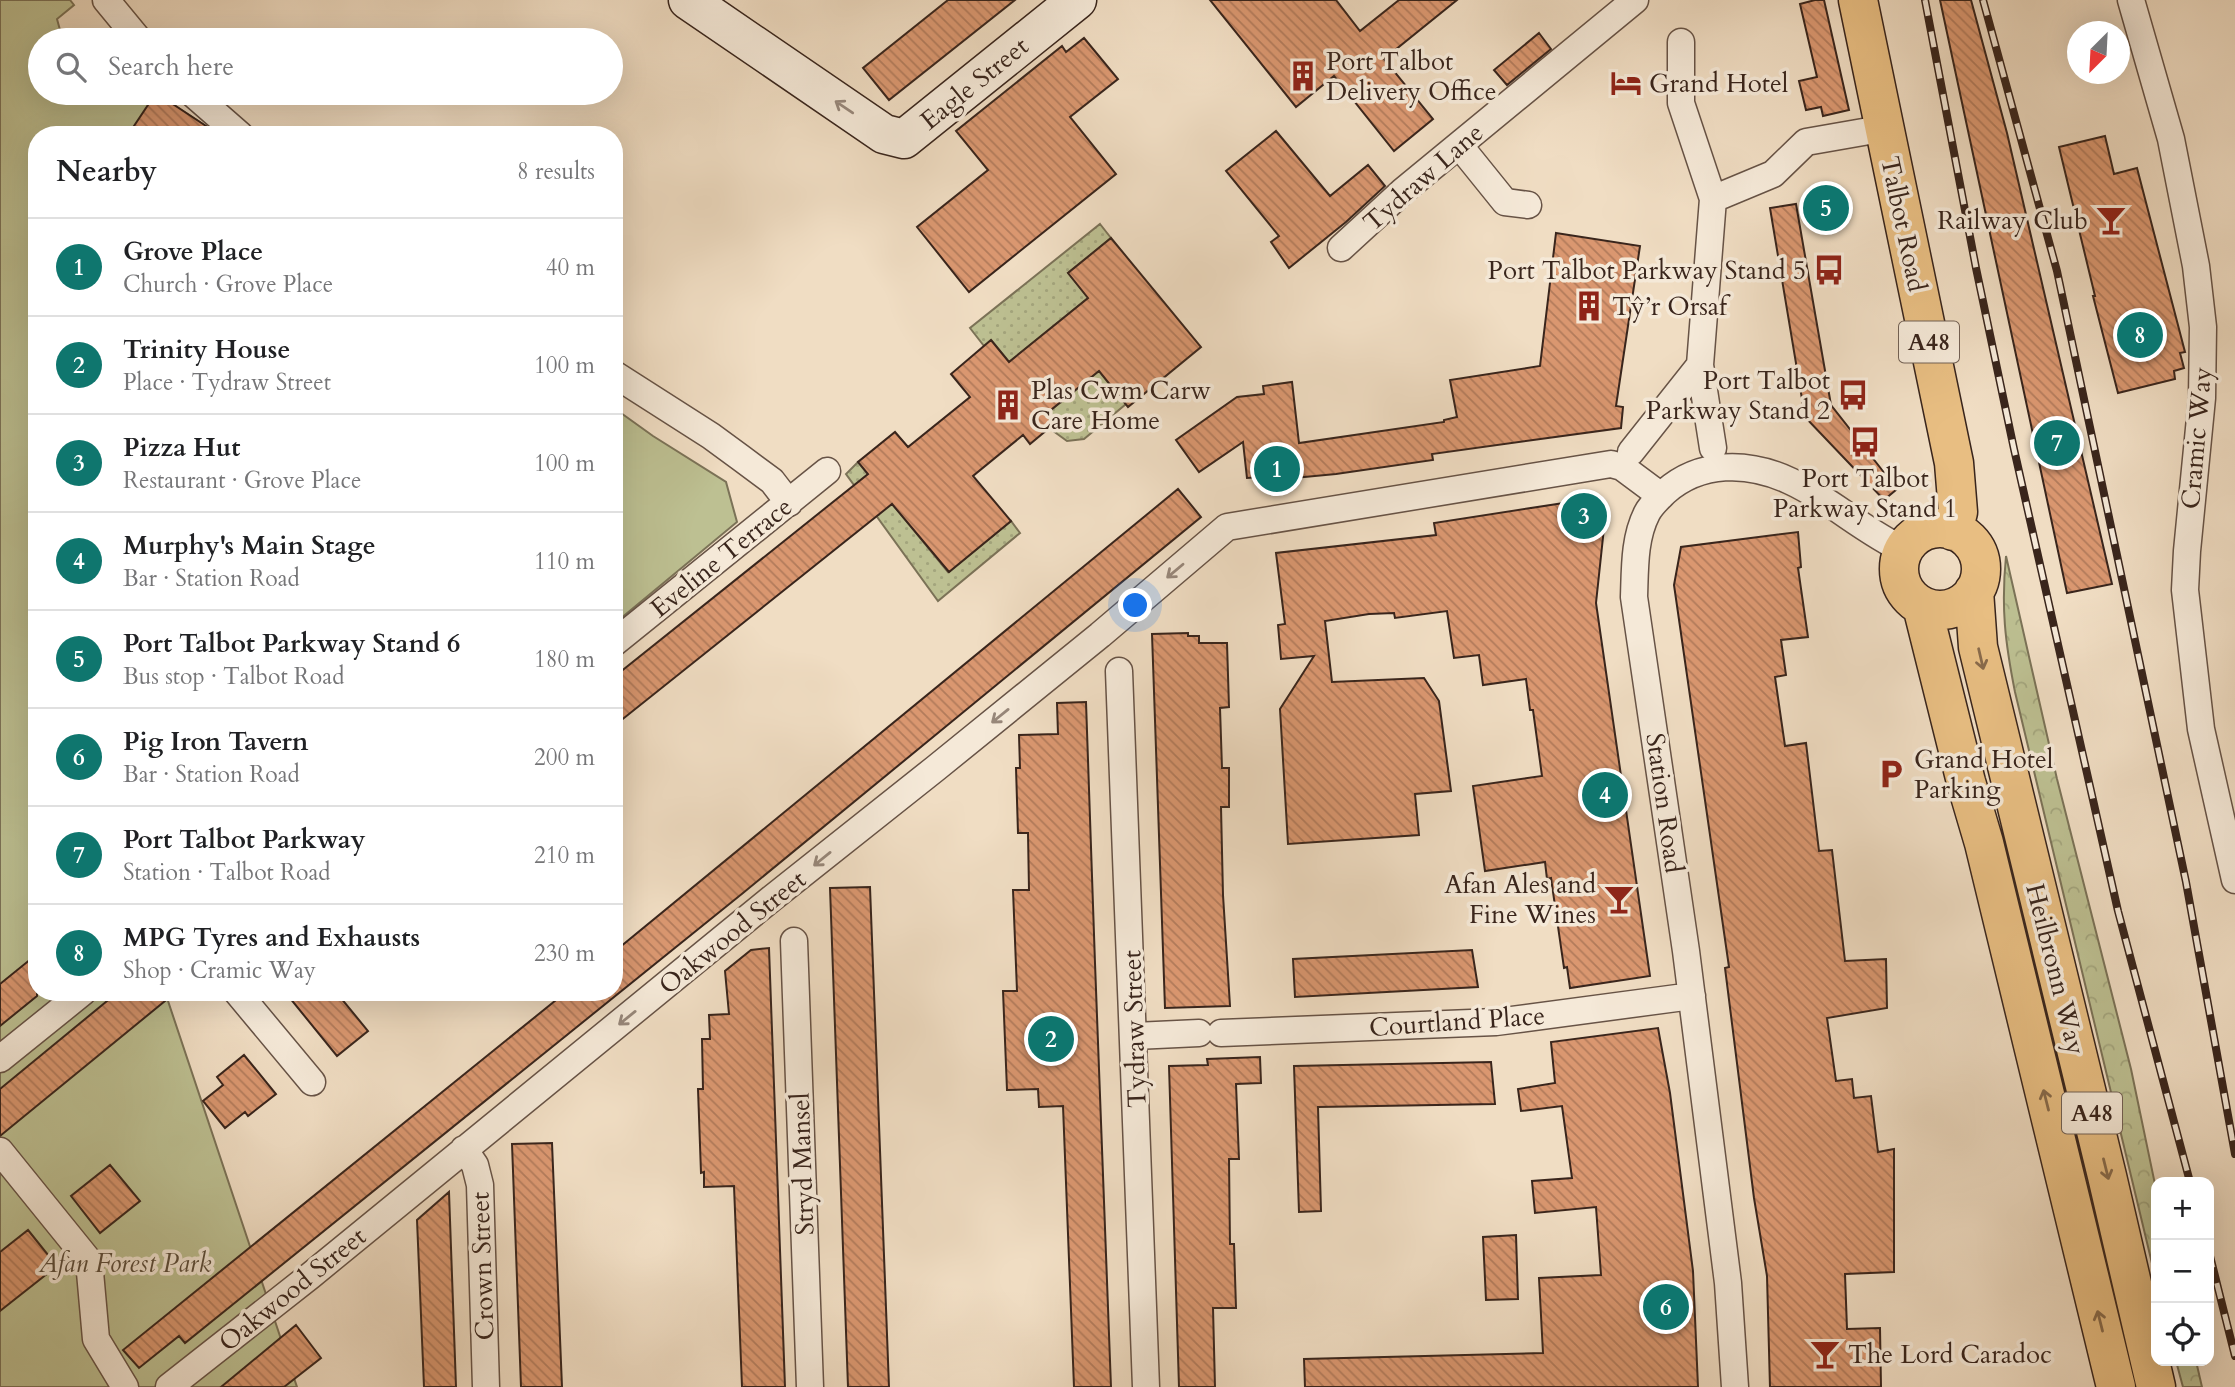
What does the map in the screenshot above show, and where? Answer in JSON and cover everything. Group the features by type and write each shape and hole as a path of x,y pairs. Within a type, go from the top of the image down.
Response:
{"main road":[{"name":"Talbot Road","path":"1858,0 1954,463 1958,512 1953,531"},
{"path":"1934,529 1953,531 1968,540 1979,559 1981,570 1974,591 1967,600 1945,610 1922,606 1911,598 1899,575 1899,562 1904,550 1912,539 1922,533 1934,529"},
{"name":"Heilbronn Way","path":"1974,591 1978,647 2108,1175 2156,1387"},
{"name":"Heilbronn Way","path":"1922,606 1984,843 2116,1387"}],"street":[{"path":"106,0 129,28"},
{"name":"Eagle Street","path":"688,0 884,134 904,139 1077,0"},
{"name":"Tydraw Lane","path":"1341,248 1403,191 1635,0"},
{"name":"Cramic Way","path":"2131,0 2171,139 2196,266 2203,327 2202,398 2185,590 2201,729 2235,880"},
{"path":"1681,42 1682,103 1713,199 1700,365 1713,448"},
{"path":"206,105 230,126"},
{"path":"1713,199 1773,174 1806,142 1870,131"},
{"path":"1459,145 1505,202 1528,205"},
{"path":"1631,452 1700,365"},
{"path":"623,380 772,481 789,503"},
{"name":"Oakwood Street","path":"169,1387 310,1276 1080,652 1227,527 1611,464 1622,467 1661,496"},
{"name":"Station Road","path":"1735,1387 1728,1283 1692,996 1634,597 1637,547 1648,512 1678,480 1704,469 1728,466 1758,469 1790,481 1904,550"},
{"name":"Eveline Terrace","path":"623,636 827,471"},
{"name":"Tydraw Street","path":"1119,671 1135,1035 1146,1387"},
{"name":"Stryd Mansel","path":"794,942 810,1387"},
{"name":"Courtland Place","path":"1135,1035 1496,1022 1692,996"},
{"path":"0,1059 72,1001"},
{"path":"244,1001 312,1082"},
{"name":"Crown Street","path":"464,1149 475,1165 480,1185 486,1387"},
{"path":"0,1151 89,1261 96,1339 125,1387"}],"green space":[{"name":"Afan Forest Park","path":"0,0 70,0 74,5 57,19 59,28 28,28 28,105 174,105 206,126 28,126 28,1001 168,1001 297,1387 0,1387"},
{"path":"1100,224 1111,238 1068,273 1088,298 1009,362 992,341 984,346 970,328"},
{"path":"1122,339 1126,404 1084,439 1067,441 1049,428 1054,424 1046,414 1084,383"},
{"path":"623,414 726,482 737,522 623,617"},
{"path":"858,462 948,572 1011,521 1020,533 938,601 846,474"},
{"path":"2006,556 2057,779 2131,1069 2154,1177 2151,1177 2151,1259 2015,692 2005,624"},
{"path":"2177,1366 2197,1366 2202,1387 2183,1387"}],"building":[{"path":"948,0 1015,0 889,100 863,68"},
{"path":"1210,0 1336,0 1360,31 1399,0 1457,0 1384,59 1433,119 1394,151 1334,76 1296,107"},
{"path":"1824,0 1849,110 1823,116 1821,107 1806,110 1799,81 1817,77 1800,4"},
{"path":"1940,0 1971,0 2007,133 2112,584 2067,593"},
{"path":"1539,33 1551,49 1507,85 1494,70"},
{"path":"1084,38 1118,79 1070,117 1116,174 969,292 917,227 988,170 956,131 1062,46 1066,52"},
{"path":"148,105 174,105 206,126 134,126"},
{"path":"1276,131 1330,196 1368,165 1385,186 1289,268 1271,242 1279,236 1226,171"},
{"path":"2105,136 2114,174 2137,168 2185,352 2180,353 2184,368 2174,371 2175,379 2118,393 2059,147"},
{"path":"1796,204 1831,405 1897,489 1884,500 1805,417 1770,208"},
{"name":"Tŷ’r Orsaf","path":"1556,233 1640,246 1616,406 1623,407 1621,428 1432,454 1433,460 1262,481 1262,477 1247,478 1243,442 1199,472 1176,440 1237,397 1264,394 1263,386 1292,382 1299,443 1444,422 1457,417 1450,380 1540,366"},
{"name":"Plas Cwm Carw Care Home","path":"1111,238 1201,347 1128,407 1099,371 1046,414 1054,424 1030,444 1023,435 973,476 1011,521 949,572 892,504 623,719 623,670 868,474 858,462 895,432 908,447 970,397 951,374 991,340 1009,362 1088,298 1068,273"},
{"path":"1178,489 1201,517 623,990 623,945"},
{"path":"1596,498 1606,509 1596,603 1650,976 1570,988 1567,967 1564,968 1551,878 1547,879 1545,862 1485,871 1473,786 1542,776 1526,679 1483,685 1479,655 1454,658 1447,611 1395,618 1394,613 1369,614 1325,621 1332,682 1424,678 1439,701 1451,791 1415,794 1419,835 1288,844 1280,709 1314,656 1281,659 1278,625 1285,624 1276,553 1436,535 1434,523"},
{"path":"1798,532 1801,567 1798,568 1808,637 1781,640 1786,675 1775,677 1785,746 1806,743 1819,851 1832,850 1845,961 1886,959 1887,1008 1827,1018 1836,1081 1852,1079 1854,1098 1871,1096 1878,1152 1894,1149 1894,1272 1845,1274 1847,1329 1880,1328 1881,1387 1770,1387 1767,1276 1754,1198 1725,968 1729,967 1674,585 1681,547"},
{"path":"1188,633 1188,636 1199,636 1199,643 1227,643 1229,707 1220,708 1222,768 1229,768 1229,807 1221,807 1230,1006 1165,1008 1152,634"},
{"path":"1086,702 1111,1387 1074,1387 1063,1106 1039,1107 1038,1089 1007,1090 1003,991 1017,991 1013,890 1029,890 1028,833 1018,833 1016,768 1020,768 1019,735 1058,734 1057,703"},
{"path":"870,887 889,1387 848,1387 830,888"},
{"path":"769,948 785,1387 742,1387 734,1186 704,1187 704,1172 701,1173 698,1089 703,1089 702,1039 710,1039 709,1015 729,1014 725,971 751,950"},
{"path":"1472,950 1478,987 1295,997 1293,959"},
{"path":"28,961 28,1001 31,1001 0,1026 0,984"},
{"path":"107,1001 165,1001 0,1136 0,1089"},
{"path":"292,1001 343,1001 368,1031 337,1056"},
{"path":"555,1001 609,1001 185,1343 179,1336 139,1368 123,1350"},
{"path":"1658,1028 1670,1093 1693,1271 1698,1387 1305,1387 1304,1359 1543,1353 1539,1278 1601,1275 1596,1207 1535,1213 1532,1181 1572,1178 1562,1106 1521,1111 1518,1089 1555,1083 1551,1042"},
{"path":"244,1055 276,1094 248,1116 245,1112 225,1128 203,1101 223,1085 217,1077"},
{"path":"1260,1057 1261,1083 1236,1084 1239,1159 1229,1159 1230,1244 1234,1244 1236,1308 1213,1308 1215,1387 1179,1387 1169,1066 1208,1065 1207,1059"},
{"path":"1491,1062 1495,1104 1318,1107 1321,1211 1299,1212 1294,1066"},
{"path":"552,1143 562,1387 521,1387 512,1144"},
{"path":"110,1165 140,1201 100,1233 71,1196"},
{"path":"449,1192 456,1387 424,1387 417,1220"},
{"path":"28,1230 57,1266 0,1311 0,1252"},
{"path":"1516,1235 1518,1299 1486,1300 1483,1237"},
{"path":"296,1325 321,1358 284,1387 221,1387"}],"railway":[{"path":"1925,0 2014,449 2118,911 2189,1177"},
{"path":"1983,0 2057,271 2186,882 2235,1154"},
{"path":"2214,1272 2235,1356"}],"place":[{"name":"Port Talbot Delivery Office","path":"1303,76"},
{"name":"Grand Hotel","path":"1626,83"},
{"name":"Port Talbot Parkway Stand 6","path":"1826,208"},
{"name":"Railway Club","path":"2111,220"},
{"name":"Port Talbot Parkway Stand 5","path":"1829,270"},
{"name":"Tŷ’r Orsaf","path":"1589,306"},
{"name":"MPG Tyres and Exhausts","path":"2140,335"},
{"name":"Port Talbot Parkway Stand 2","path":"1853,395"},
{"name":"Plas Cwm Carw Care Home","path":"1008,405"},
{"name":"Port Talbot Parkway Stand 1","path":"1865,442"},
{"name":"Port Talbot Parkway","path":"2057,443"},
{"name":"Grove Place","path":"1277,469"},
{"name":"Pizza Hut","path":"1584,516"},
{"name":"Grand Hotel Parking","path":"1891,774"},
{"name":"Murphy's Main Stage","path":"1605,795"},
{"name":"Afan Ales and Fine Wines","path":"1619,899"},
{"name":"Trinity House","path":"1051,1039"},
{"name":"Pig Iron Tavern","path":"1666,1307"},
{"name":"The Lord Caradoc","path":"1825,1354"}]}
